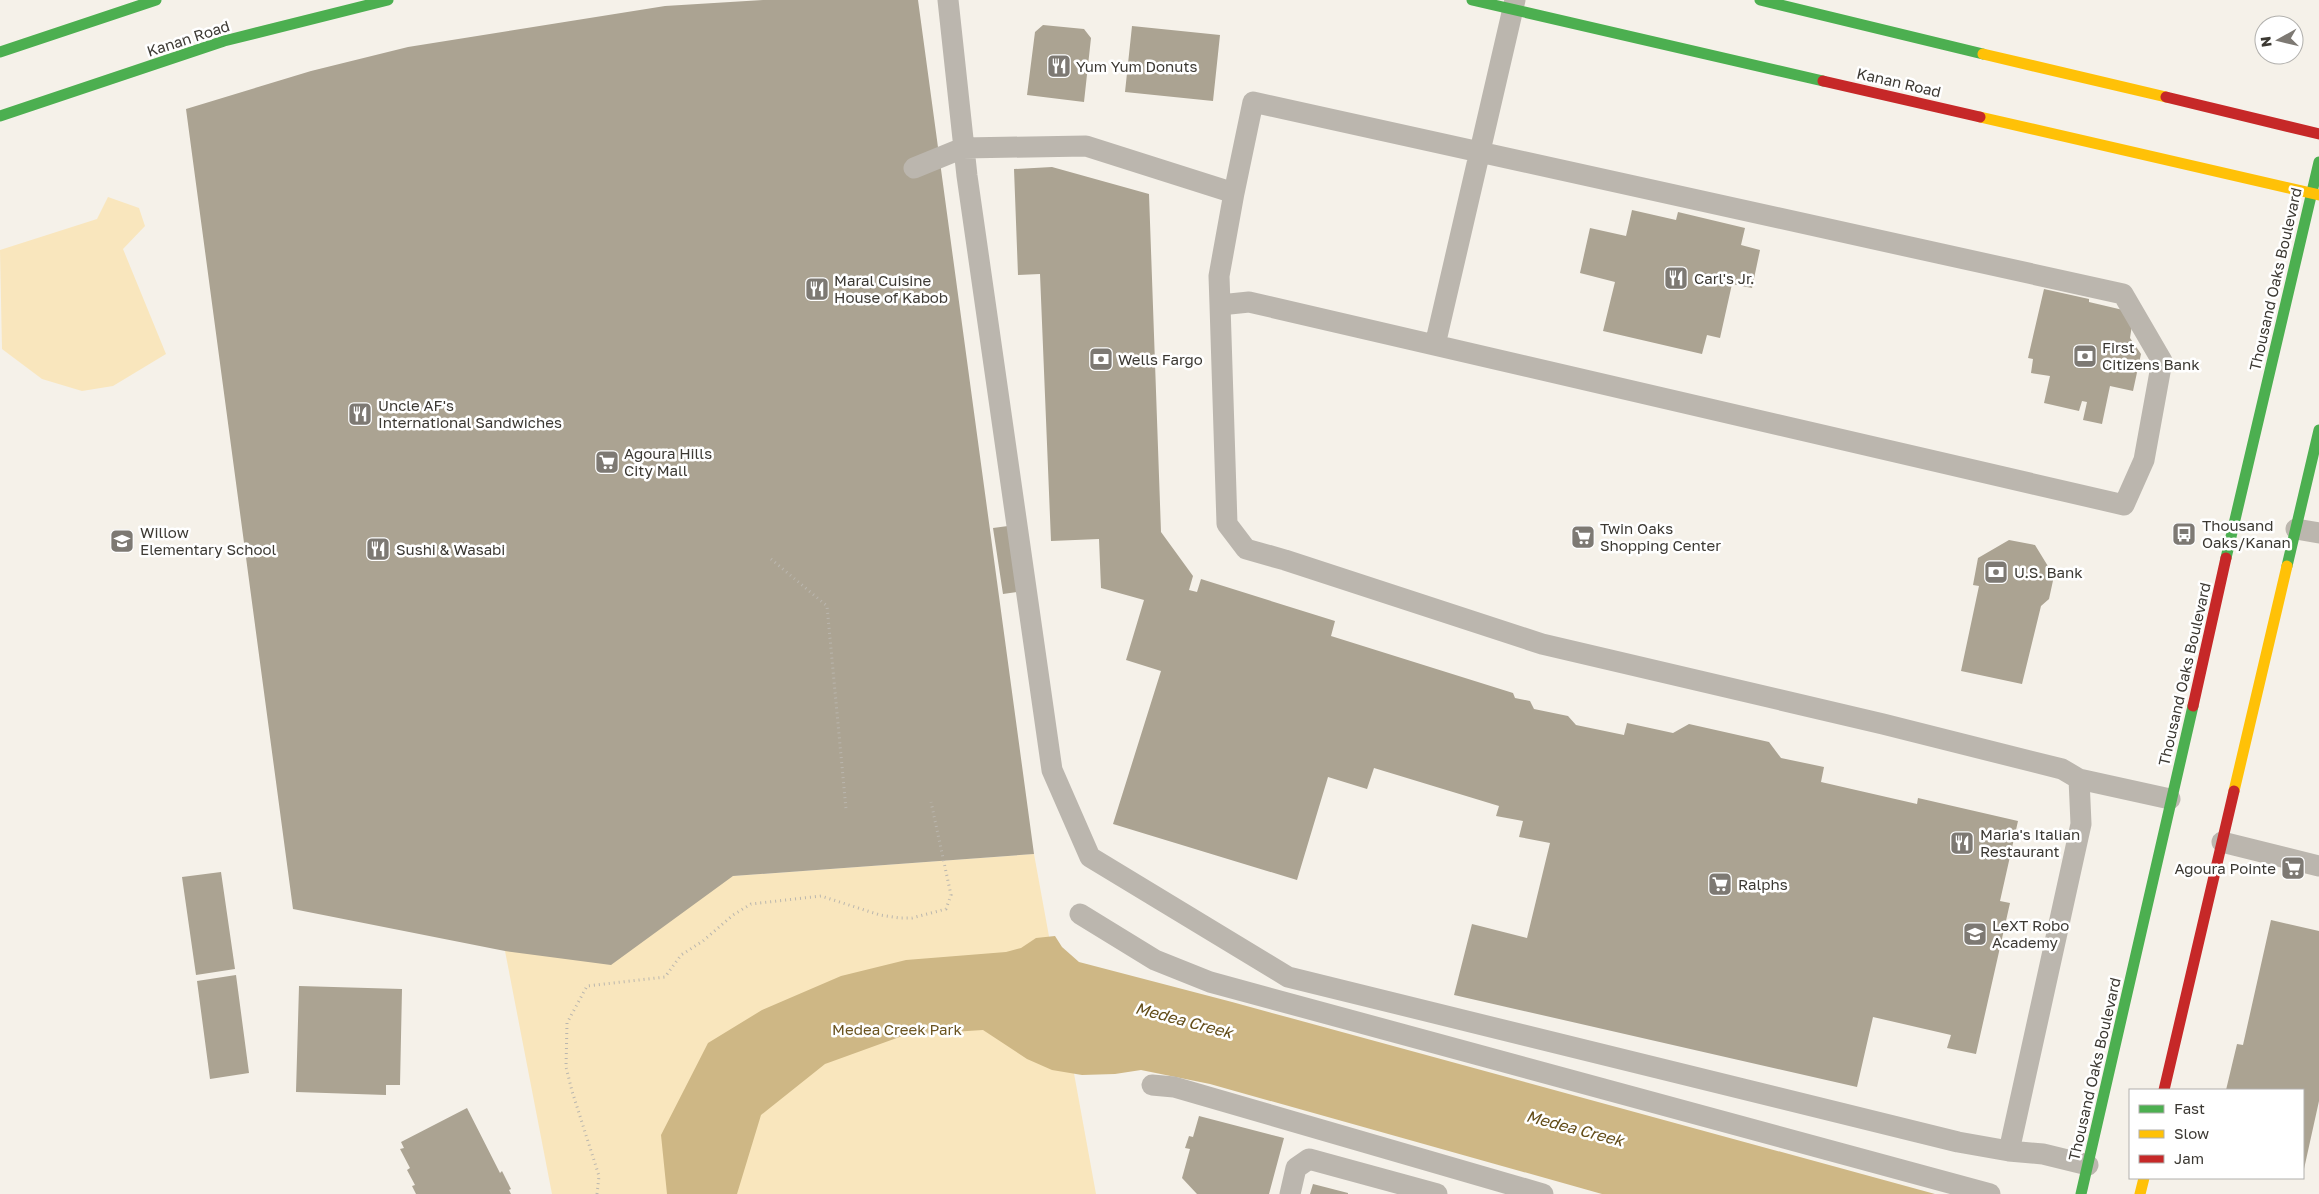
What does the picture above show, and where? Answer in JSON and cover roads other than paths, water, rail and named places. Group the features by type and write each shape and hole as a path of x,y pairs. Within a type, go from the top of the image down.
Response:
{"main road":[{"path":"0,52 156,0"},
{"name":"Kanan Road","path":"0,116 224,41 388,0"},
{"name":"Kanan Road","path":"1472,0 1514,5 2315,194"},
{"path":"1760,0 2319,134"},
{"name":"Thousand Oaks Boulevard","path":"2081,1194 2170,799 2315,194 2319,162"},
{"path":"2164,1089 2319,430"},
{"path":"2140,1194 2144,1179"}],"lane":[{"path":"948,0 963,148 1052,770 1090,857 1288,977 1958,1142 2009,1151 2043,1154 2088,1165"},
{"path":"1435,345 1514,5"},
{"path":"1220,305 1249,302 2124,505 2144,460 2162,361 2123,294 1252,102 1219,276 1227,524 1246,549 1542,644 1892,726 2062,769 2079,779 2170,799"},
{"path":"914,168 963,148 1086,146 1234,193"},
{"path":"2296,529 2319,533"},
{"path":"2009,1151 2082,824 2079,779"},
{"path":"2222,842 2319,866"},
{"path":"1080,914 1155,960 1210,982 1990,1194"},
{"path":"1152,1085 1174,1087 1543,1194"},
{"path":"1290,1194 1296,1168 1309,1159 1437,1194"}],"water":[{"name":"Medea Creek","path":"1055,936 1062,947 1079,962 1935,1194 1602,1194 1210,1084 1141,1070 1115,1074 1082,1075 1052,1070 1027,1059 983,1030 905,1035 825,1064 761,1115 737,1194 667,1194 661,1135 708,1043 762,1010 841,976 906,960 1006,952 1021,948 1036,938"}],"place":[{"name":"Yum Yum Donuts","path":"1059,66"},
{"name":"Carl's Jr.","path":"1676,278"},
{"name":"Maral Cuisine House of Kabob","path":"817,289"},
{"name":"First Citizens Bank","path":"2085,356"},
{"name":"Wells Fargo","path":"1101,359"},
{"name":"Uncle AF's International Sandwiches","path":"360,414"},
{"name":"Agoura Hills City Mall","path":"607,462"},
{"name":"Thousand Oaks/Kanan","path":"2184,534"},
{"name":"Twin Oaks Shopping Center","path":"1583,537"},
{"name":"Willow Elementary School","path":"122,541"},
{"name":"Sushi & Wasabi","path":"378,549"},
{"name":"U.S. Bank","path":"1996,572"},
{"name":"Maria's Italian Restaurant","path":"1962,843"},
{"name":"Agoura Pointe","path":"2293,868"},
{"name":"Ralphs","path":"1720,884"},
{"name":"LeXT Robo Academy","path":"1975,934"}],"park label":[{"name":"Medea Creek Park","path":"897,1029"}]}
